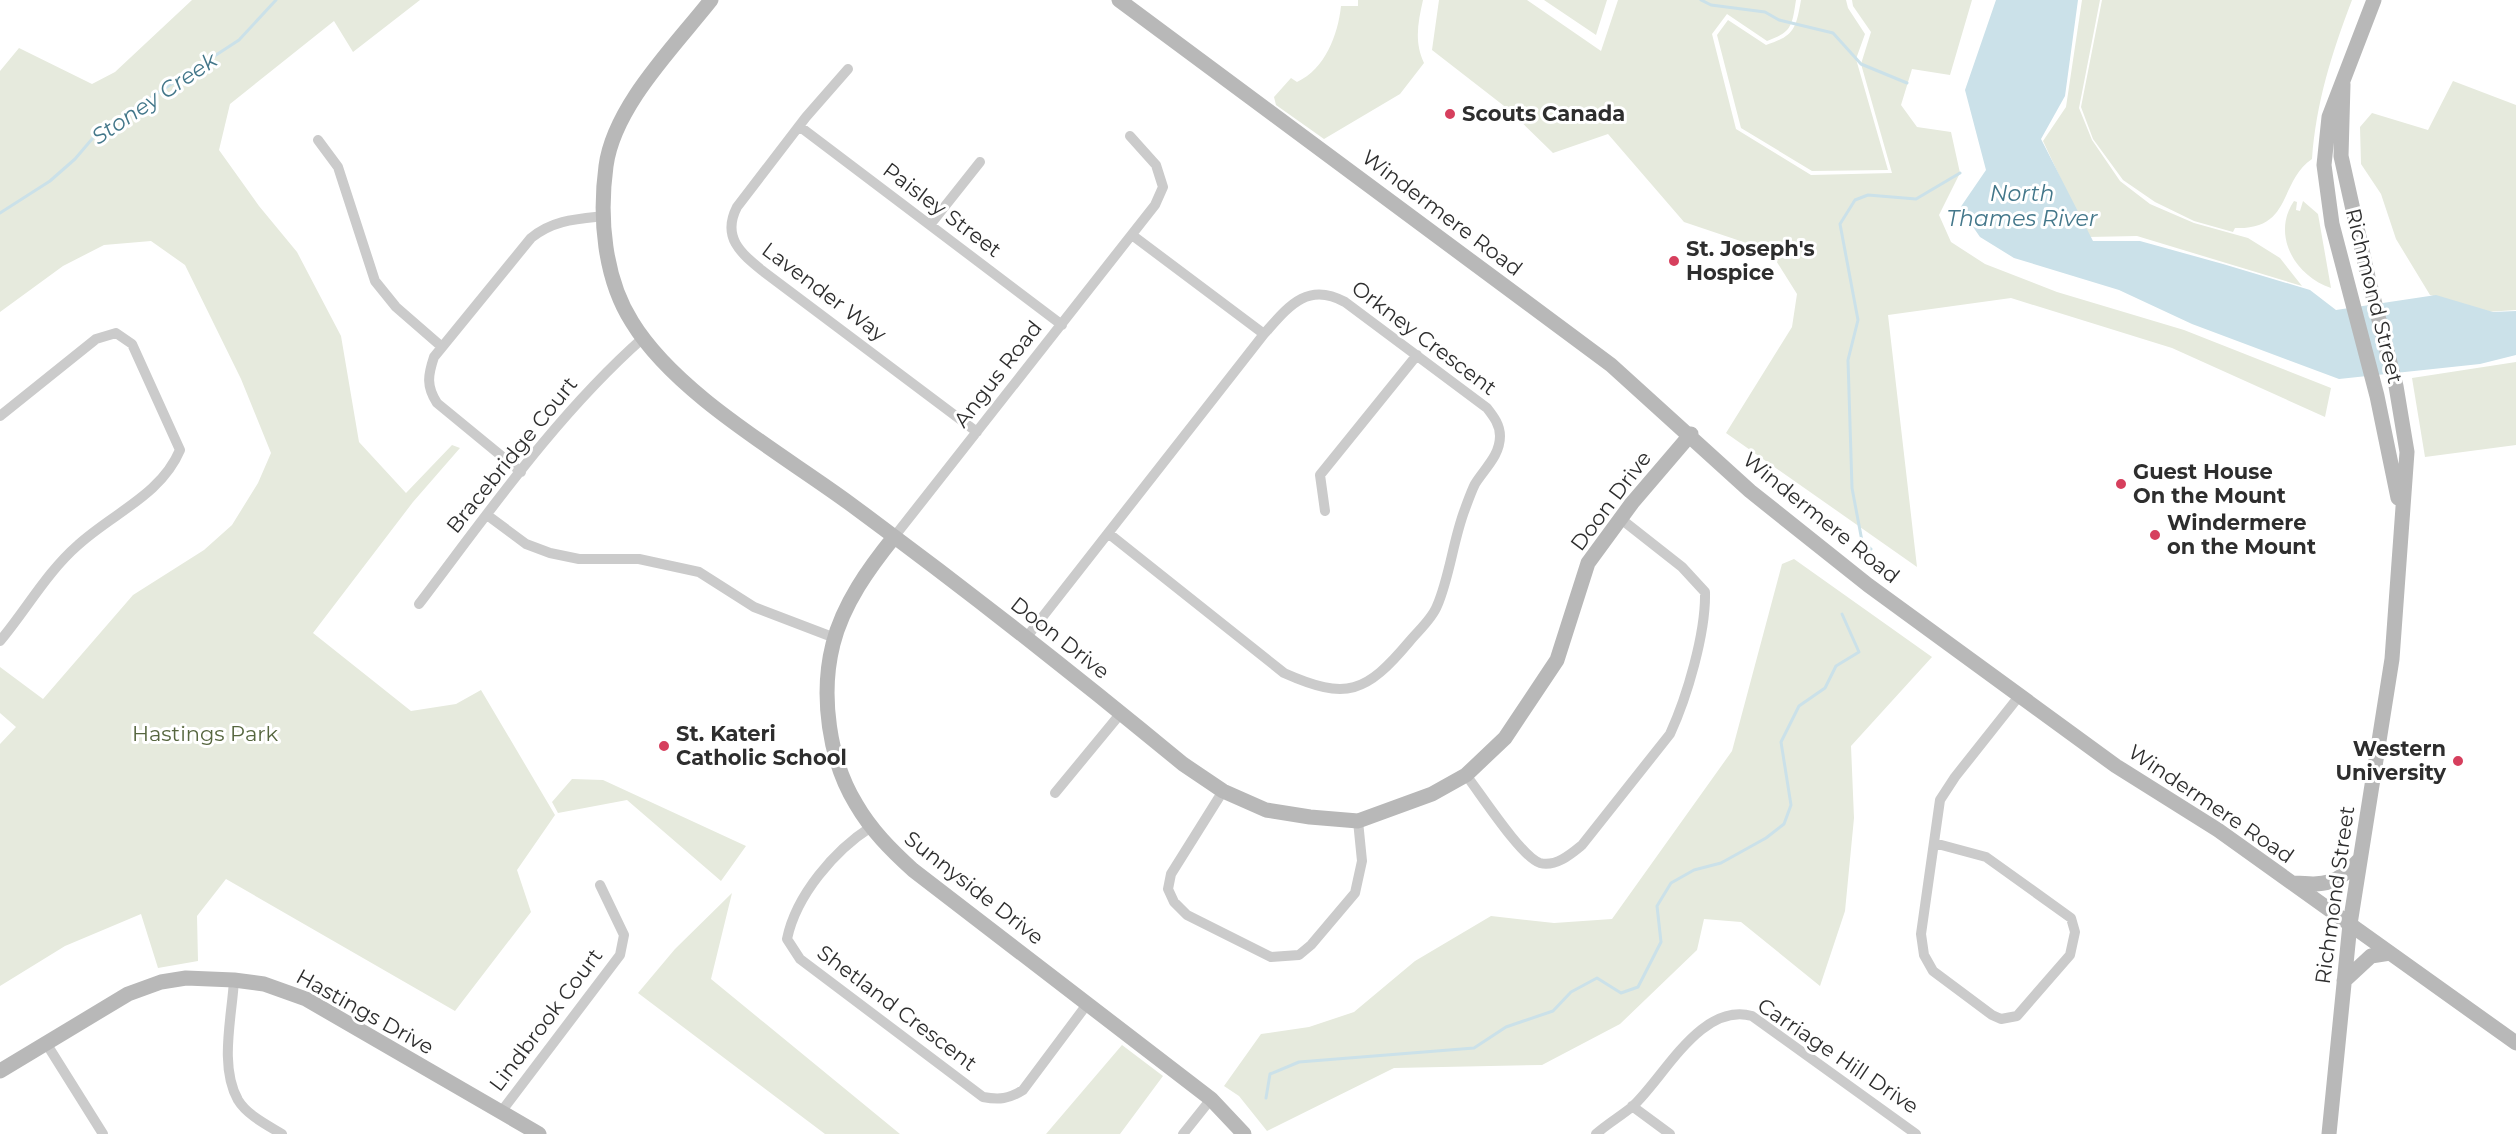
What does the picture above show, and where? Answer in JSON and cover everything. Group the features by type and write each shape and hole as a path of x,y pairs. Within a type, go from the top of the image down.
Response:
{"main road":[{"name":"Doon Drive","path":"711,0 648,80 626,113 606,165 604,216 612,274 632,322 674,373 707,401 894,537 1026,638 1183,764 1223,791 1266,810 1310,818 1358,821 1432,794 1466,775 1505,738 1557,660 1588,563 1690,435"},
{"name":"Windermere Road","path":"1119,0 1611,365 1750,491 1868,585 2116,766 2218,830 2516,1043"},
{"name":"Richmond Street","path":"2374,0 2329,117 2324,165 2332,224 2377,396 2402,519"},
{"name":"Richmond Street","path":"2329,1134 2350,924 2392,659 2407,452 2396,386 2368,277 2341,156 2343,84"},
{"name":"Sunnyside Drive","path":"894,537 860,585 835,638 829,687 828,727 837,766 855,803 871,826 913,870 1211,1099 1244,1134"},
{"path":"2292,883 2316,885 2335,882 2360,859"},
{"path":"2344,981 2371,956 2390,953"},
{"name":"Hastings Drive","path":"0,1071 128,994 161,982 200,977 234,980 264,984 306,999 538,1134"}],"street":[{"path":"799,126 848,69"},
{"name":"Paisley Street","path":"799,126 1062,325"},
{"name":"Lavender Way","path":"799,126 731,219 733,237 740,252 977,432"},
{"name":"Angus Road","path":"894,537 1155,205 1163,187 1156,165 1130,136"},
{"path":"318,140 338,167 379,288 396,307 442,347"},
{"path":"930,225 980,162"},
{"path":"522,472 437,403 428,388 432,363 442,347 537,232 561,221 604,216"},
{"path":"1132,235 1264,334"},
{"name":"Orkney Crescent","path":"1026,638 1108,533 1264,334 1288,308 1300,299 1314,293 1332,294 1487,408 1496,420 1500,435 1498,448 1487,469 1476,483 1464,512 1437,607 1385,671 1367,684 1348,689 1328,688 1284,673 1108,533"},
{"path":"0,416 96,339 116,333 132,344 180,450 173,467 158,485 76,546 2,634"},
{"name":"Bracebridge Court","path":"419,604 487,515 600,376 643,338"},
{"path":"1325,511 1320,476 1417,356"},
{"path":"487,515 526,544 550,553 579,559 639,559 699,572 754,607 835,638"},
{"path":"1466,775 1522,850 1539,863 1551,864 1566,858 1582,845 1670,734 1679,714 1706,615 1705,592 1689,573 1621,519"},
{"path":"1934,843 1986,857 2071,918 2075,932 2070,955 2018,1016 2001,1019 1992,1015 1933,971 1924,955 1922,934 1934,843 1940,800 1955,777 2020,694"},
{"path":"1055,793 1121,713"},
{"path":"1223,791 1172,874 1168,889 1174,902 1187,915 1272,957 1299,955 1311,945 1355,893 1362,861 1358,821"},
{"name":"Shetland Crescent","path":"871,826 849,841 835,855 797,909 787,939 800,959 983,1097 996,1100 1010,1098 1023,1090 1088,1003"},
{"name":"Lindbrook Court","path":"501,1112 620,955 624,935 600,885"},
{"path":"234,980 229,1076 239,1101 260,1121 282,1134"},
{"name":"Carriage Hill Drive","path":"1596,1134 1632,1106 1701,1029 1725,1015 1739,1013 1752,1016 1916,1134"},
{"path":"46,1043 103,1134"},
{"path":"1183,1134 1211,1099"},
{"path":"1632,1106 1670,1134"}],"green space":[{"name":"Hastings Park","path":"192,0 420,0 353,52 334,21 230,104 219,150 259,206 297,252 341,336 359,442 406,493 452,445 460,448 413,502 313,633 411,711 456,704 481,690 555,815 517,870 531,912 455,1011 226,879 197,916 198,961 158,968 141,914 65,946 0,986 0,744 16,727 0,713 0,667 43,699 133,595 204,550 232,525 258,483 271,453 241,379 185,265 151,241 104,245 63,266 0,312 0,71 19,48 92,84 115,72"},
{"path":"1358,0 1423,0 1418,24 1418,40 1424,63 1400,94 1324,139 1276,105 1274,97 1291,78 1297,82 1315,69 1333,39 1341,6 1358,6"},
{"path":"1439,0 1527,0 1601,51 1618,0 1796,0 1792,22 1786,31 1775,38 1767,41 1727,14 1712,34 1736,129 1811,175 1892,173 1861,64 1871,32 1853,6 1852,0 1972,0 1950,75 1912,69 1901,105 1917,127 1951,132 1960,173 1939,215 1951,242 1985,264 2057,292 2184,330 2331,388 2325,417 2172,348 2011,298 1888,315 1917,567 1726,433 1792,327 1797,294 1770,251 1684,222 1608,134 1553,153 1508,109 1432,50"},
{"path":"1544,0 1607,0 1596,35"},
{"path":"1801,0 1846,0 1848,8 1865,34 1856,59 1888,170 1812,171 1741,128 1717,35 1728,20 1766,45 1775,42 1792,30"},
{"path":"2082,0 2100,0 2079,108 2092,140 2120,181 2150,204 2194,223 2248,238 2280,258 2302,286 2137,236 2088,237 2043,141 2066,107"},
{"path":"2102,0 2352,0 2326,78 2317,118 2312,159 2301,169 2276,213 2267,221 2254,227 2235,228 2233,232 2194,221 2155,202 2123,180 2093,139 2081,107"},
{"path":"2453,81 2516,105 2516,310 2486,312 2430,295 2396,239 2381,194 2361,164 2360,127 2372,113 2428,130"},
{"path":"2294,201 2297,202 2296,210 2300,211 2303,201 2318,214 2331,288 2307,274 2290,253 2285,227"},
{"path":"2516,362 2516,445 2425,457 2412,378"},
{"path":"1794,559 1932,657 1851,746 1854,818 1845,911 1820,986 1741,922 1704,919 1697,950 1620,1024 1542,1065 1394,1068 1267,1131 1239,1096 1224,1086 1261,1034 1309,1027 1354,1012 1415,961 1491,916 1554,923 1612,919 1732,751 1782,564"},
{"path":"572,779 603,780 746,846 721,881 627,800 558,813 552,802"},
{"path":"732,893 711,979 900,1134 825,1134 638,993 675,949"},
{"path":"1122,1045 1163,1076 1120,1134 1046,1134"}],"water":[{"name":"North Thames River","path":"1996,0 2078,0 2065,96 2041,139 2093,241 2140,241 2223,264 2310,290 2336,310 2436,295 2493,312 2516,311 2516,355 2480,364 2339,379 2192,324 2119,290 2014,258 1980,237 1960,208 1986,170 1965,90"}],"waterway":[{"name":"Stoney Creek","path":"0,213 50,181 75,159 98,132 239,40 276,0"},
{"path":"1701,0 1711,5 1765,12 1779,20 1833,33 1861,64 1907,83"},
{"path":"1871,549 1862,541 1852,488 1848,360 1858,320 1840,224 1855,200 1868,195 1916,199 1960,173"},
{"path":"1266,1098 1270,1074 1299,1062 1474,1048 1506,1027 1553,1011 1571,992 1597,978 1621,993 1638,987 1661,942 1657,906 1671,883 1694,870 1721,863 1766,838 1784,824 1791,805 1781,742 1799,706 1825,688 1836,666 1859,652 1842,614"}],"place":[{"name":"Scouts Canada","path":"1450,114"},
{"name":"St. Joseph's Hospice","path":"1674,261"},
{"name":"Guest House On the Mount","path":"2121,484"},
{"name":"Windermere on the Mount","path":"2155,535"},
{"name":"St. Kateri Catholic School","path":"664,746"},
{"name":"Western University","path":"2458,761"}]}
